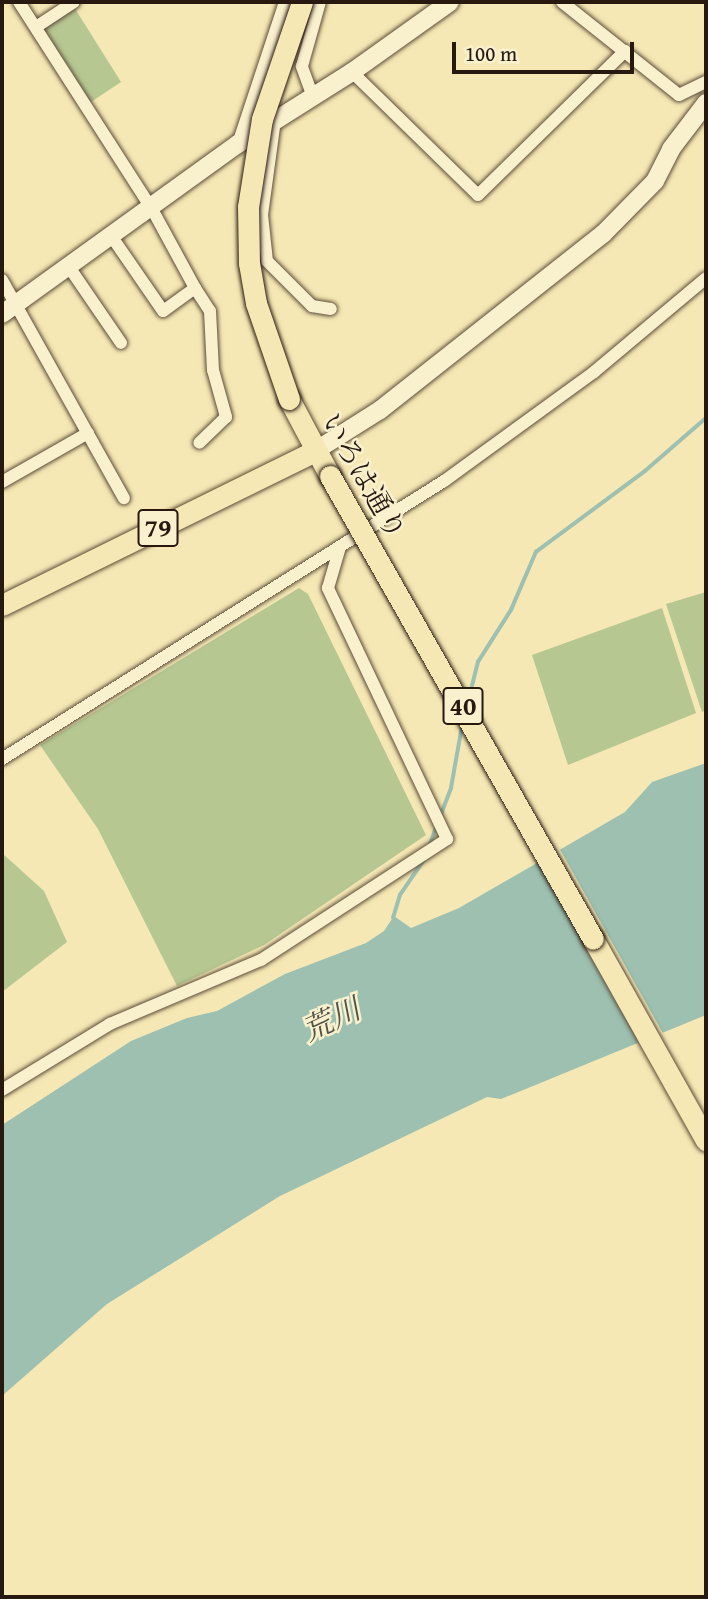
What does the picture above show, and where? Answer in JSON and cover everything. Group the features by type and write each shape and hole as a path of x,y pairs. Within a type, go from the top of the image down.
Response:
{"main road":[{"name":"いろは通り","path":"302,2 262,120 248,216 256,303 289,400 315,451 706,1140"},
{"name":"79","path":"2,605 315,451"}],"street":[{"path":"19,2 152,209 210,311 213,370 226,417 199,443"},
{"path":"36,27 74,2"},
{"path":"238,144 285,2"},
{"path":"313,97 302,66 320,2"},
{"path":"9,309 152,209 238,144 352,72 450,2"},
{"path":"562,2 679,95 706,82"},
{"path":"352,72 478,195 625,51"},
{"path":"315,451 380,410 603,234 655,181 671,149 706,103"},
{"path":"275,120 262,215 267,261 312,306 331,309"},
{"path":"112,237 163,311 195,288"},
{"path":"69,267 121,343"},
{"path":"2,759 340,547 547,408 706,278"},
{"path":"2,280 9,309 88,433 124,498"},
{"path":"2,482 88,433"},
{"path":"2,1090 110,1024 261,960 447,839 328,588 340,547"}],"green space":[{"path":"74,7 121,82 91,102 43,27"},
{"path":"299,588 308,594 426,835 264,945 177,986 98,829 40,745"},
{"path":"706,592 706,710 702,712 666,604"},
{"path":"662,608 696,713 568,765 532,655"},
{"path":"2,853 44,891 67,942 2,992"}],"water":[{"name":"荒川","path":"706,763 706,1015 501,1099 487,1097 280,1196 107,1304 2,1396 2,1125 131,1041 187,1018 217,1011 285,974 366,943 384,931 394,916 411,928 459,908 625,812 652,782"}],"pier":[{"path":"558,846 664,1035 643,1044 539,858"}],"waterway":[{"path":"468,702 478,662 511,610 536,552 645,471 706,418"},
{"path":"440,817 451,788 462,726"},
{"path":"429,847 436,828"},
{"path":"393,918 400,895 424,860"}]}
